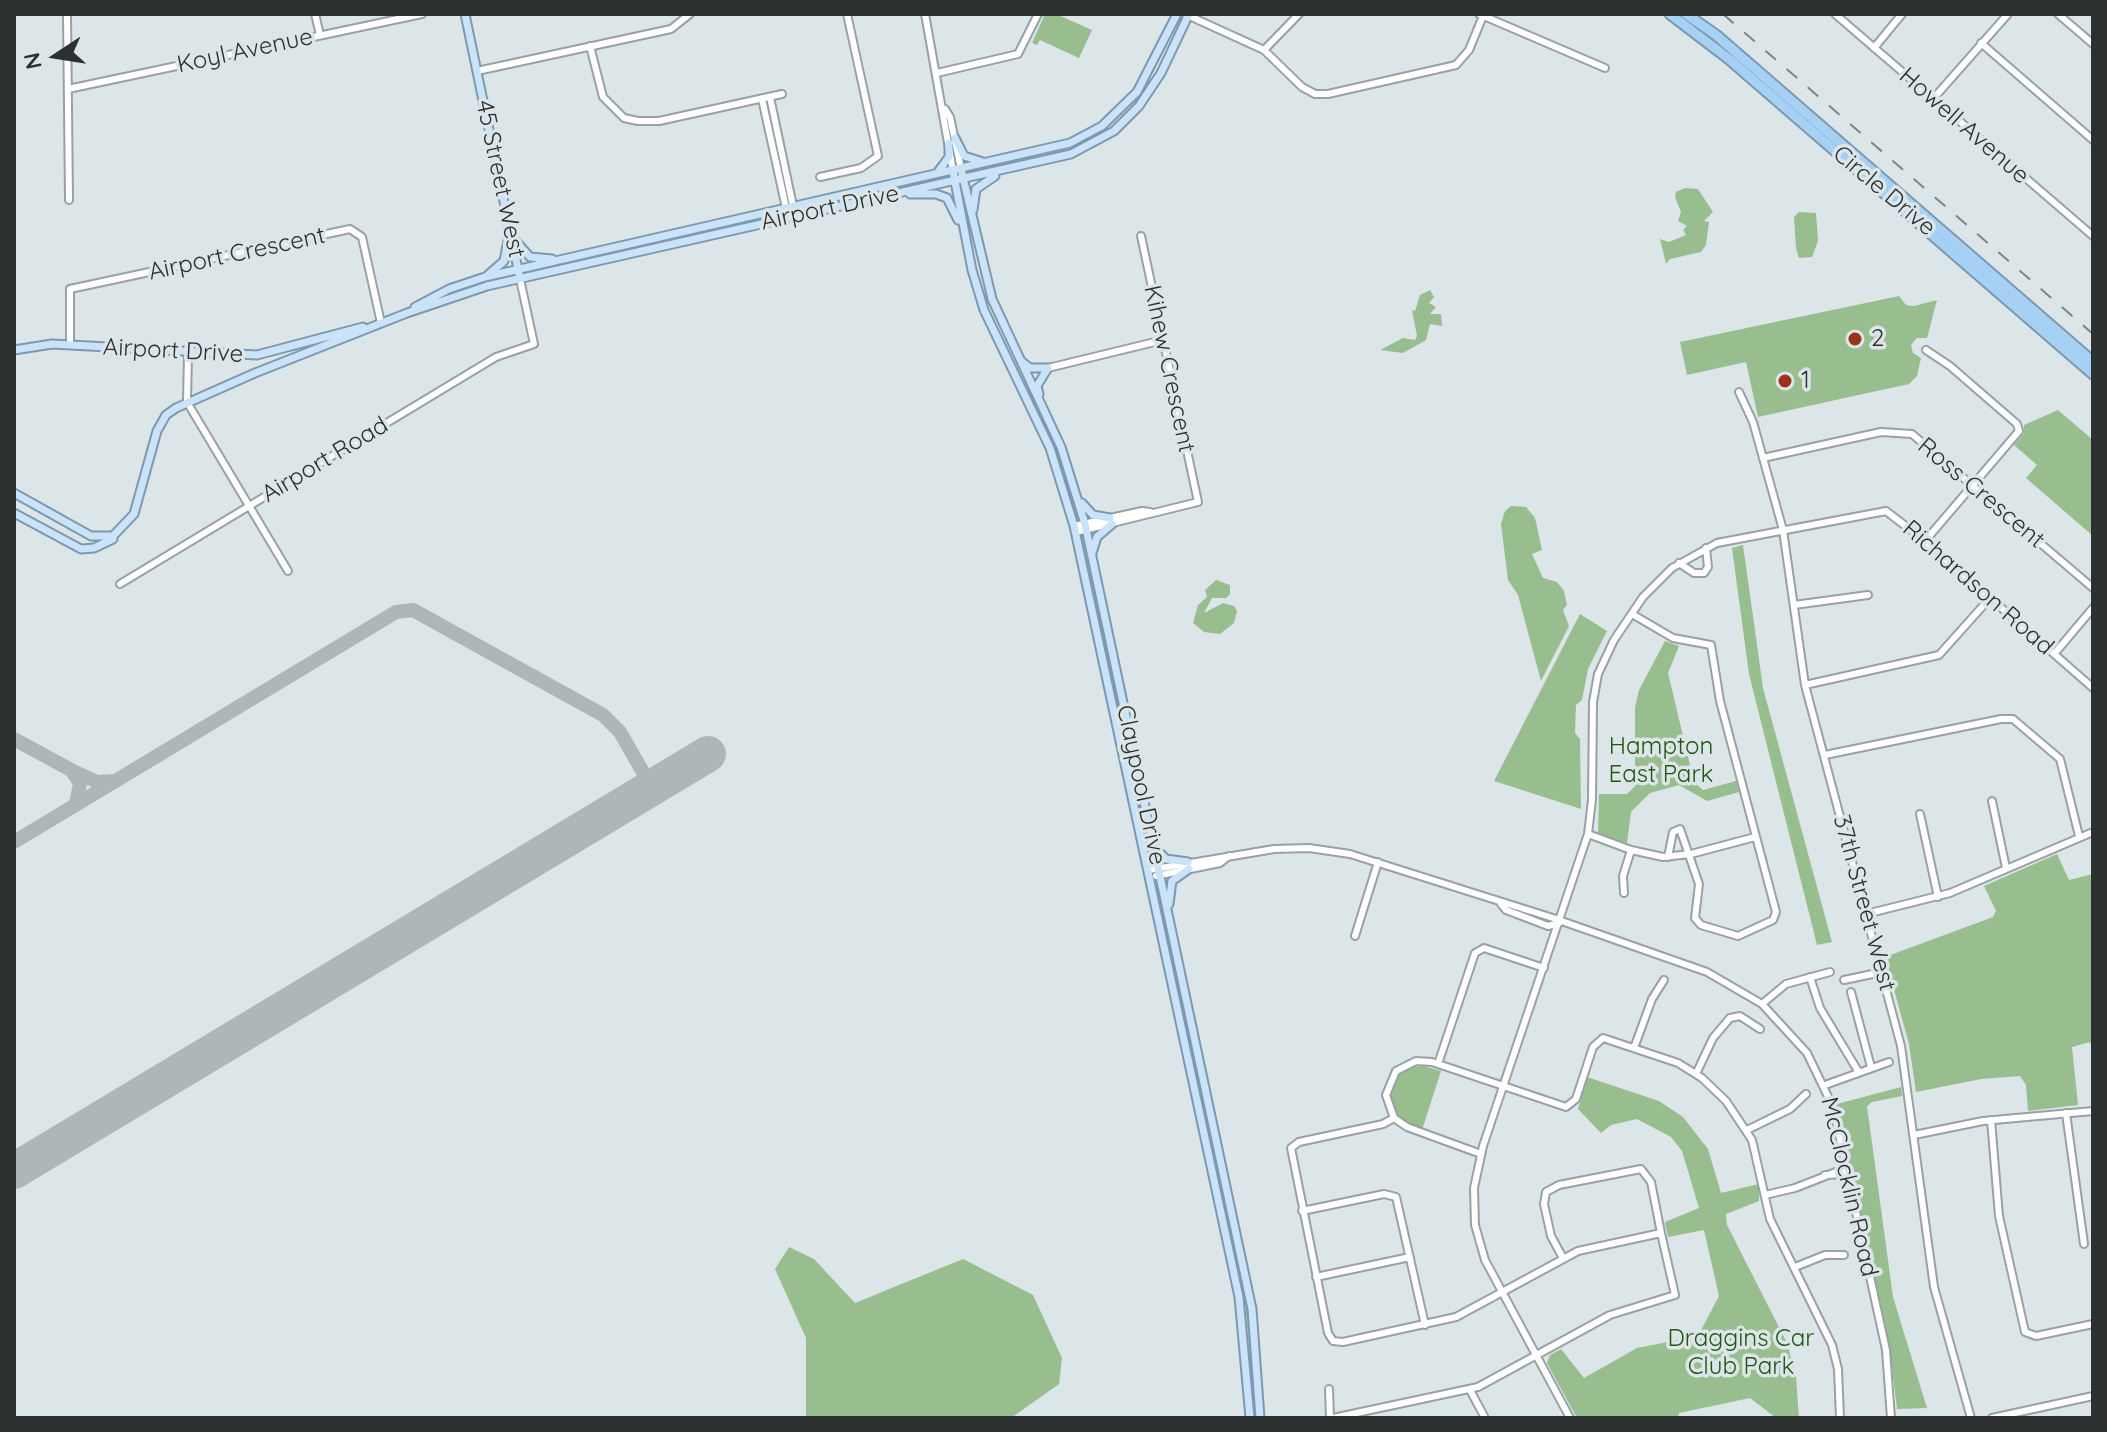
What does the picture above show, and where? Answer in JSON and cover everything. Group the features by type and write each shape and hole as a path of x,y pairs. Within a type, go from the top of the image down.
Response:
{"highway":[{"name":"Circle Drive","path":"1670,14 1915,218 2093,374"},
{"name":"Circle Drive","path":"1686,14 1716,35 2093,362"}],"main road":[{"name":"45 Street West","path":"465,14 519,274"},
{"name":"Airport Drive","path":"121,531 138,504 161,422 171,411 187,402 407,313 562,260 1070,143 1111,119 1144,81 1177,14"},
{"name":"Airport Drive","path":"407,313 449,289 485,277 519,274 959,181 1071,154 1114,131 1153,86 1188,14"},
{"path":"952,141 969,160 1001,161"},
{"path":"934,175 949,157 952,141"},
{"name":"Claypool Drive","path":"957,170 966,239 984,310 1050,448 1075,529 1239,1297 1250,1418"},
{"path":"975,231 973,203 976,189 1004,171"},
{"name":"Claypool Drive","path":"959,181 992,299 1041,405 1078,499 1085,527 1252,1309 1260,1418"},
{"path":"887,195 936,194 947,198 966,239"},
{"path":"511,232 530,257 562,260"},
{"path":"485,277 504,261 511,232"},
{"name":"Airport Drive","path":"14,350 40,344 188,353 268,354 328,334 379,324"},
{"path":"1017,356 1030,368 1048,368"},
{"path":"1041,405 1037,386 1048,368"},
{"path":"14,493 91,536 108,538 121,531"},
{"path":"1078,499 1093,515 1111,521 1097,537 1091,555"},
{"path":"14,513 81,549 100,546 121,531"},
{"path":"1153,844 1166,859 1189,866"},
{"path":"1168,914 1172,881 1189,866"}],"street":[{"path":"67,14 69,200"},
{"path":"315,14 320,35"},
{"name":"Koyl Avenue","path":"68,89 422,14"},
{"path":"477,71 671,29 690,14"},
{"path":"820,177 861,168 878,156 847,14"},
{"path":"925,14 957,170"},
{"path":"937,73 1018,54 1038,14"},
{"path":"1188,14 1264,50 1302,87 1315,94 1328,94 1456,65 1469,50 1481,15 1605,68"},
{"path":"1264,50 1299,14"},
{"name":"Howell Avenue","path":"1835,14 2093,236"},
{"path":"1874,48 1902,14"},
{"path":"1933,99 2008,14"},
{"path":"2058,14 2093,44"},
{"path":"1981,43 2093,140"},
{"path":"590,46 603,97 624,118 655,121 782,94"},
{"path":"766,98 790,207"},
{"name":"Airport Crescent","path":"70,345 70,289 350,229 362,237 379,324"},
{"name":"Kihew Crescent","path":"1111,521 1143,518 1150,512 1198,502 1141,236"},
{"name":"45 Street West","path":"519,274 534,344"},
{"path":"1048,368 1163,340"},
{"name":"Airport Road","path":"120,584 496,357 534,344"},
{"path":"1925,541 2016,437 2018,427 1950,366 1926,350"},
{"path":"188,353 187,402 288,571"},
{"name":"37th Street West","path":"1739,392 1746,403 1783,530 1805,685 1901,1046 1934,1287 1971,1418"},
{"name":"Ross Crescent","path":"1763,458 1881,432 1903,432 1920,438 2093,588"},
{"name":"Richardson Road","path":"1570,1418 1485,1260 1475,1225 1473,1199 1481,1154 1588,834 1595,687 1608,651 1632,614 1657,581 1679,563 1706,548 1880,510 1891,513 1925,541 2093,688"},
{"path":"1075,529 1111,521"},
{"path":"1679,563 1694,573 1704,573 1708,567 1706,548"},
{"path":"1794,605 1868,595"},
{"path":"1805,685 1939,655 1990,598"},
{"path":"2055,653 2093,608"},
{"path":"1632,614 1673,638 1711,645 1720,701 1775,917 1742,936 1728,934 1696,921 1700,892 1684,832 1678,828 1673,832 1668,857"},
{"path":"1825,755 2009,718 2060,759 2079,836"},
{"path":"1992,801 2006,868"},
{"path":"1920,814 1938,897"},
{"path":"1866,914 1938,897 2093,832"},
{"path":"1588,834 1631,850 1668,857 1755,837"},
{"name":"McClocklin Road","path":"1150,874 1274,849 1309,848 1378,862 1501,904 1506,910 1548,926 1559,923 1707,972 1762,1004 1800,1042 1825,1085 1888,1362 1891,1418"},
{"path":"1624,893 1623,876 1631,850"},
{"path":"1355,936 1378,862"},
{"path":"1438,1064 1475,953 1484,948 1544,968"},
{"path":"1762,1004 1786,984 1830,972"},
{"path":"1844,980 1882,972"},
{"path":"1810,977 1820,1008 1858,1071"},
{"path":"1634,1048 1652,999 1664,980"},
{"path":"1851,992 1871,1067"},
{"path":"1696,1074 1713,1038 1730,1018 1740,1016 1760,1029"},
{"path":"1481,1154 1407,1127 1394,1118 1386,1095 1392,1076 1402,1066 1416,1061 1438,1064 1566,1107 1576,1099 1598,1039 1634,1048 1696,1074 1726,1101 1747,1130 1758,1158 1773,1228 1832,1345 1838,1369 1840,1418"},
{"path":"1825,1085 1889,1062"},
{"path":"1747,1130 1790,1109 1806,1094"},
{"path":"1914,1135 1991,1120 2093,1111"},
{"path":"2066,1113 2084,1244"},
{"path":"1394,1118 1383,1124 1294,1144 1290,1152 1328,1333 1333,1341 1343,1342 1456,1317 1563,1258 1585,1249 1661,1233"},
{"path":"1991,1120 1999,1216 2025,1332 2036,1336 2093,1324"},
{"path":"1329,1389 1331,1418 1470,1390 1617,1312 1673,1298 1676,1292 1651,1182 1644,1170 1559,1185 1546,1192 1544,1204 1551,1236 1563,1258"},
{"path":"1765,1195 1847,1171"},
{"path":"1302,1211 1393,1195 1400,1204 1425,1325"},
{"path":"1795,1267 1825,1255 1844,1255"},
{"path":"1316,1277 1410,1257"},
{"path":"1470,1390 1485,1418"},
{"path":"1992,1418 2093,1396"}],"green space":[{"path":"1045,14 1056,14 1092,30 1079,58 1040,40 1037,45 1032,43"},
{"path":"1685,188 1698,189 1713,212 1704,221 1709,222 1706,245 1701,252 1670,259 1666,264 1660,239 1669,242 1686,235 1683,230 1687,226 1678,221 1681,212 1675,197 1676,192"},
{"path":"1799,212 1816,213 1818,241 1812,257 1799,258 1796,248 1794,217"},
{"path":"1430,290 1434,297 1429,303 1436,307 1430,314 1441,314 1442,326 1430,324 1426,340 1403,353 1380,350 1403,338 1415,340 1412,310 1415,311 1420,295"},
{"path":"1899,296 1906,305 1914,306 1937,300 1927,338 1917,338 1911,345 1913,353 1921,358 1917,376 1909,384 1758,417 1746,362 1687,375 1680,342"},
{"path":"2058,410 2093,440 2093,536 2026,478 2037,465 2014,445 2024,433 2024,425"},
{"path":"1511,506 1526,507 1535,518 1542,550 1532,554 1543,578 1557,582 1564,591 1567,605 1563,610 1569,626 1541,681 1518,595 1508,580 1501,524 1505,511"},
{"path":"1743,545 1763,688 1832,942 1817,945 1749,674 1732,548"},
{"path":"1216,580 1230,585 1230,594 1226,598 1212,598 1204,613 1223,603 1234,606 1237,611 1234,623 1220,634 1204,632 1193,623 1198,605 1207,597 1205,590"},
{"path":"1580,614 1607,631 1588,669 1582,700 1576,705 1581,809 1494,781"},
{"name":"Hampton East Park","path":"1665,641 1679,646 1668,673 1694,782 1703,790 1736,781 1739,792 1707,801 1679,785 1650,793 1631,812 1627,843 1598,834 1599,794 1627,794 1635,786 1635,708 1639,690"},
{"path":"2057,854 2069,880 2093,874 2093,1053 2090,1042 2072,1047 2078,1105 2028,1111 2026,1085 2020,1076 1981,1079 1916,1092 1909,1044 1885,957 1993,917 1996,911 1984,886"},
{"path":"1158,886 1248,1311 1256,1418 1245,1304"},
{"path":"1424,1066 1441,1071 1422,1130 1401,1121 1393,1110 1390,1093 1400,1073 1410,1067"},
{"name":"Draggins Car Club Park","path":"1587,1077 1659,1101 1683,1117 1708,1149 1721,1193 1759,1184 1759,1201 1726,1214 1727,1225 1787,1343 1796,1377 1799,1418 1776,1418 1750,1398 1679,1413 1678,1418 1577,1418 1547,1363 1550,1355 1561,1349 1584,1378 1637,1348 1698,1336 1719,1296 1704,1230 1668,1237 1665,1222 1699,1208 1682,1151 1671,1137 1637,1119 1611,1125 1601,1133 1578,1109"},
{"path":"1901,1087 1902,1096 1872,1102 1867,1106 1893,1297 1927,1408 1897,1409 1890,1350 1837,1104"},
{"path":"789,1247 814,1259 855,1303 963,1259 1033,1295 1062,1358 1059,1384 1011,1418 806,1418 806,1338 775,1269"}],"taxiway":[{"path":"14,842 396,612 413,610 603,715 620,732 652,788"},
{"path":"14,739 71,770"},
{"path":"76,804 80,783 71,770 97,782 113,781"}],"runway":[{"path":"14,1171 708,754"}],"railway":[{"path":"1723,14 2093,334"}],"place":[{"name":"2","path":"1855,339"},
{"name":"1","path":"1785,381"}]}
